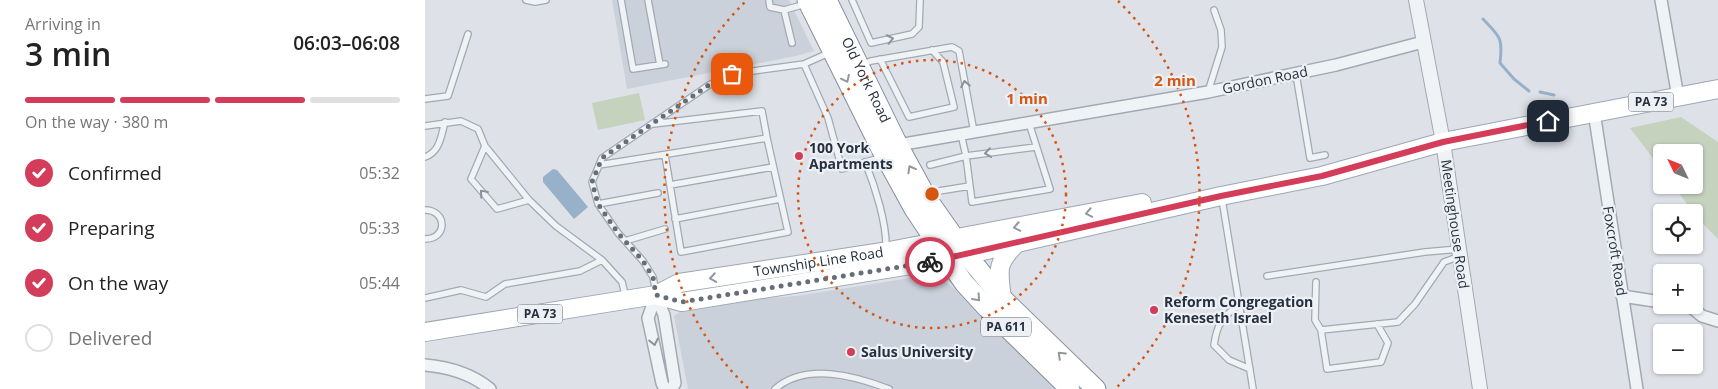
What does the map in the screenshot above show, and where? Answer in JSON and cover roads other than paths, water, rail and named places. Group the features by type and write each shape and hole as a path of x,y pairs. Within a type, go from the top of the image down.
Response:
{"highway":[{"name":"Old York Road","path":"815,1 832,51 891,151 1002,298 1096,389"},
{"name":"Old York Road","path":"815,1 859,67 914,209 964,283 1069,389"}],"main road":[{"name":"Township Line Road","path":"425,332 656,295 679,283 936,242 961,246 1018,242 1221,196 1322,176 1443,142 1718,89"},
{"name":"Township Line Road","path":"656,295 682,302 948,259 961,246 1147,202 1221,196"},
{"path":"1002,298 998,271 1007,252 1018,242"}],"street":[{"name":"Meetinghouse Road","path":"1416,0 1443,142 1480,389"},
{"path":"1661,0 1678,96"},
{"name":"Gordon Road","path":"891,151 961,134 1208,92 1297,74 1423,42"},
{"name":"Foxcroft Road","path":"1594,112 1637,389"},
{"path":"656,295 648,318 662,383 665,389"},
{"path":"656,295 664,315 675,383 672,389"},
{"path":"1623,296 1653,301"},
{"path":"1700,314 1718,321"},
{"path":"425,365 462,373 490,389"}],"lane":[{"path":"526,0 535,2 546,0"},
{"path":"621,0 633,69 663,64 648,0"},
{"path":"769,0 770,7 784,10 815,1"},
{"path":"853,0 871,43 912,34 919,27 920,0"},
{"path":"784,10 792,43"},
{"path":"1208,92 1222,47 1221,30 1214,10"},
{"path":"425,99 448,96 468,34"},
{"path":"859,67 880,59 953,47 959,52 974,132"},
{"path":"880,59 909,117 955,107 943,62 932,50"},
{"path":"656,295 653,277 643,261 625,241 598,204 592,182 602,158 709,85 732,74 805,64 832,51"},
{"path":"805,64 828,118 842,169 891,151"},
{"path":"1297,74 1310,158 1325,155"},
{"path":"651,124 762,111 787,232 681,252 665,155"},
{"path":"425,126 461,121 478,129 485,146 529,200 556,226 602,260 622,282 626,300"},
{"path":"425,157 439,146 445,122"},
{"path":"961,134 972,202 1050,189 1029,123"},
{"path":"599,165 767,138"},
{"path":"485,146 471,179 497,209 529,200"},
{"path":"930,164 966,156 1036,147"},
{"path":"865,162 873,180 887,237 886,251"},
{"path":"670,185 773,166"},
{"path":"939,191 970,186"},
{"path":"598,204 658,193"},
{"path":"1221,196 1253,389"},
{"path":"675,218 780,199"},
{"path":"425,210 435,212 442,223 436,236 432,239 425,239"},
{"path":"625,241 665,229"},
{"path":"1267,276 1425,252 1459,252"},
{"path":"1321,330 1398,322 1415,304 1444,262 1459,252"},
{"path":"425,298 461,290 487,296 505,284 580,270 602,260"},
{"path":"1316,282 1315,320 1321,330 1327,369 1381,362 1388,344 1377,324"},
{"path":"1239,305 1225,315 1216,330 1215,345 1229,360 1250,369"},
{"path":"775,389 804,374 819,373 851,378 889,389"}],"water":[{"path":"553,169 557,170 588,207 574,219 543,182 543,177"}],"waterway":[{"path":"1483,19 1499,38 1501,48 1500,63 1514,79 1529,91"},
{"path":"1540,92 1554,95"}],"place":[{"name":"100 York Apartments","path":"799,156"},
{"name":"Reform Congregation Keneseth Israel","path":"1154,310"},
{"name":"Salus University","path":"851,352"}]}
